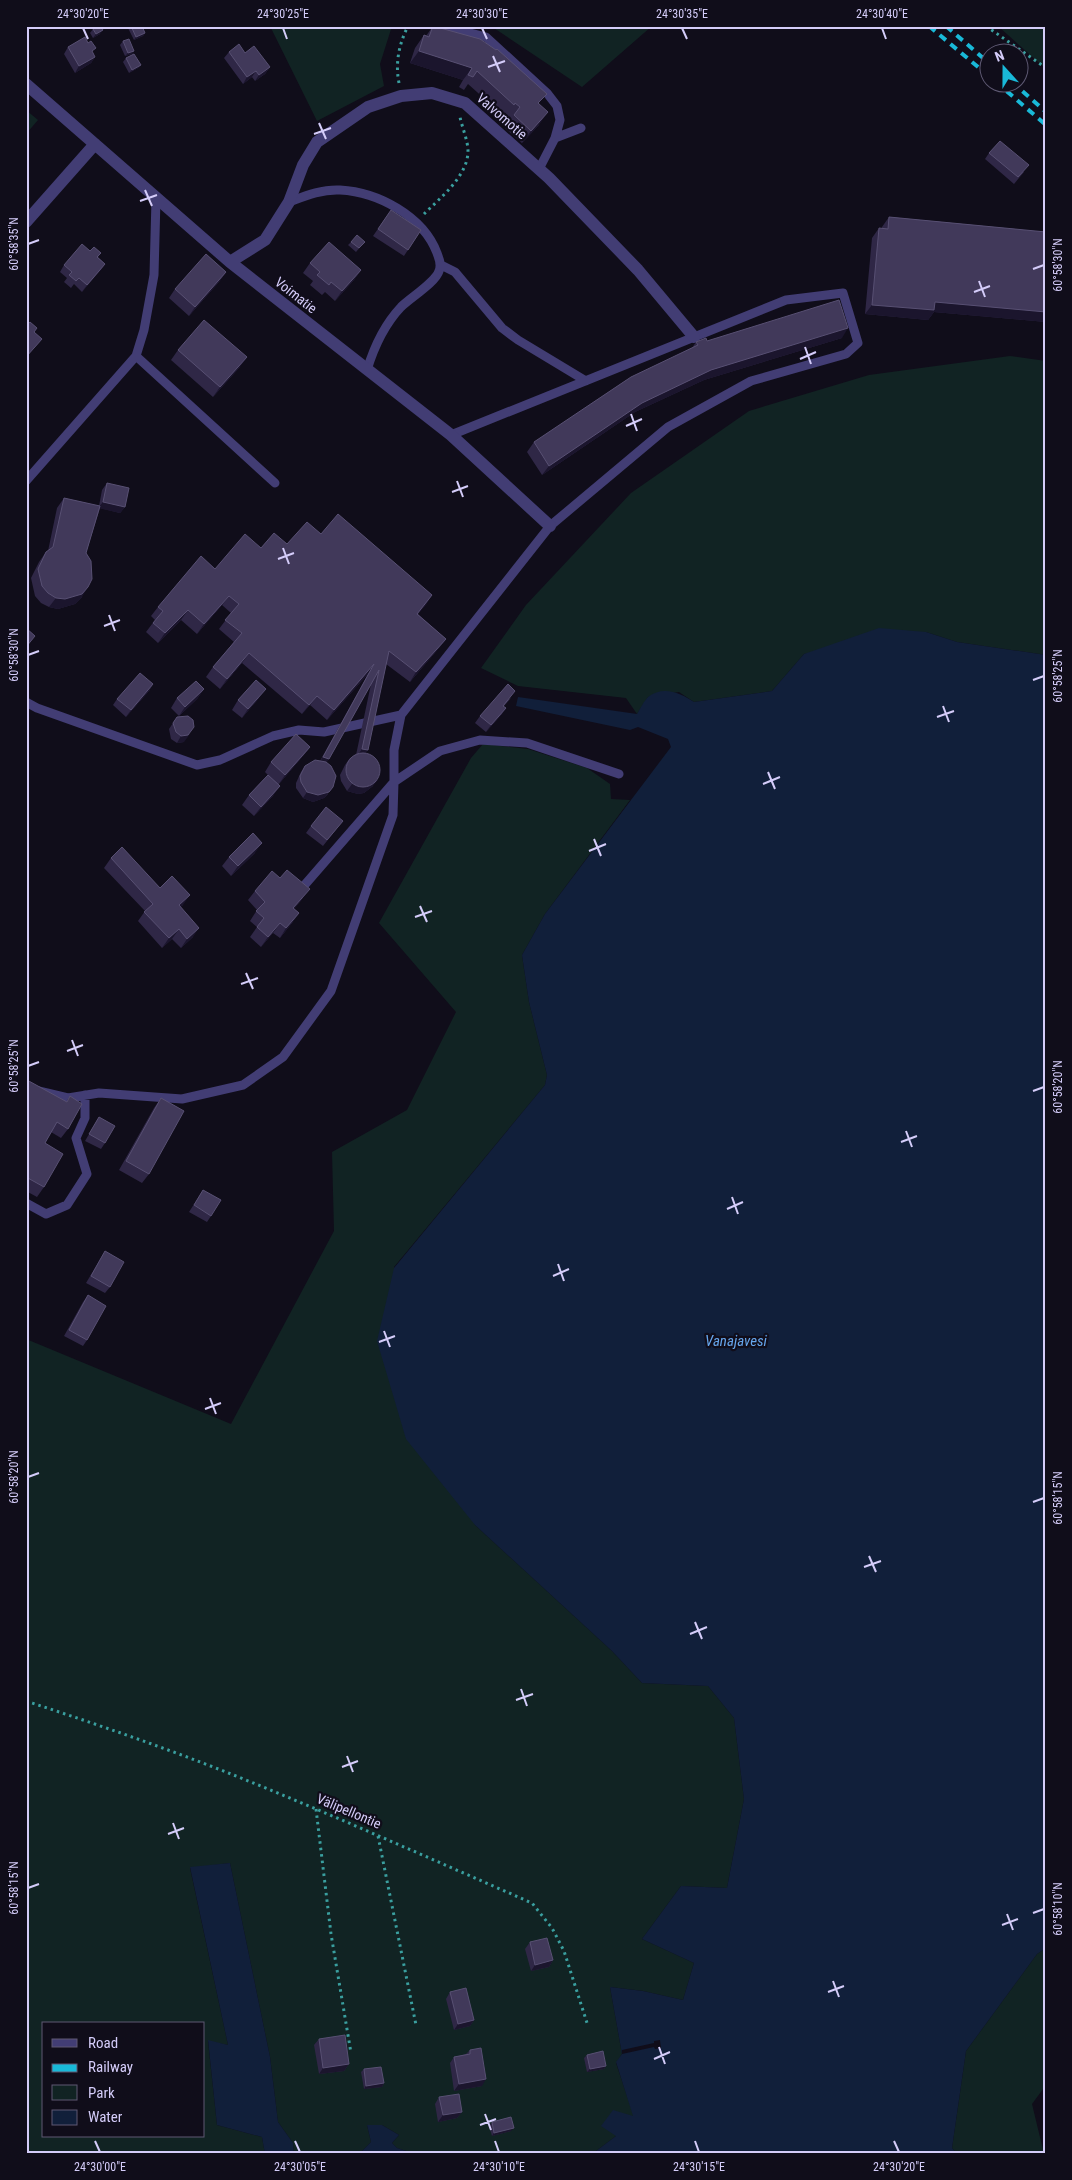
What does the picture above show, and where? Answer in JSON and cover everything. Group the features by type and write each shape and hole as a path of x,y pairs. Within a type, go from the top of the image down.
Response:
{"street":[{"name":"Voimatie","path":"26,84 230,262 451,435 550,526"},
{"name":"Valvomotie","path":"230,262 265,240 288,202 303,165 317,142 368,107 401,96 432,93 465,103 539,169 638,270 694,337"},
{"path":"26,222 95,144"}],"lane":[{"path":"443,26 486,37 547,92 557,106 560,120 555,138 539,169"},
{"path":"555,138 581,128"},
{"path":"288,202 313,193 330,191 360,192 384,202 416,221 433,242 441,265 439,274 400,307 385,328 374,349 367,370"},
{"path":"26,481 136,356 144,330 154,275 156,199"},
{"path":"441,265 455,272 502,328 518,340 586,381"},
{"path":"26,1088 68,1098 99,1093 182,1099 243,1085 283,1057 331,991 393,816 394,750 401,714 550,526 668,427 751,381 846,354 858,343 843,293 786,300 451,435"},
{"path":"136,356 274,483"},
{"path":"26,702 37,708 197,765 220,760 273,736 299,730 324,732 401,714"},
{"path":"302,888 394,782 440,751 480,740 527,743 619,774"},
{"path":"26,1203 46,1214 66,1205 87,1174 76,1138 85,1118 85,1095"}],"path":[{"path":"401,96 396,62 401,41 408,26"},
{"path":"986,26 1046,68"},
{"path":"416,221 459,176 466,162 468,150 458,110 465,103"},
{"name":"Välipellontie","path":"26,1701 133,1737 316,1809 532,1903 552,1928 564,1951 588,2026"},
{"path":"316,1809 331,1934 351,2052"},
{"path":"378,1836 416,2025"}],"green space":[{"path":"270,26 392,26 380,64 384,86 317,121"},
{"path":"491,26 652,26 582,87"},
{"path":"998,26 1046,26 1046,69 1030,55 1030,42 1016,42"},
{"path":"26,110 38,120 26,134"},
{"path":"1010,356 1046,361 1046,655 957,642 926,632 804,654 772,691 694,702 679,692 648,697 637,714 626,698 518,686 481,668 526,605 631,493 749,411 869,375"},
{"path":"483,744 528,749 587,768 610,784 611,799 630,800 545,914 522,955 529,1002 547,1075 545,1085 394,1267 475,1525 612,1651 642,1683 708,1686 734,1718 744,1799 727,1888 681,1886 642,1939 694,1963 683,2000 643,1991 610,1987 622,2054 616,2063 634,2117 616,2136 592,2154 409,2154 409,2152 397,2148 392,2143 399,2135 382,2125 367,2125 371,2142 359,2154 294,2154 293,2143 278,2122 270,2057 230,1863 190,1868 228,2045 208,2041 217,2125 262,2137 265,2154 26,2154 26,1339 231,1424 334,1231 332,1152 407,1110 456,1012 379,923 471,758"},
{"path":"1046,1948 1046,2085 1032,2104 1044,2154 957,2154 952,2148 966,2051 1037,1954"}],"water":[{"name":"Vanajavesi","path":"879,628 926,632 957,642 1046,655 1046,1948 1037,1954 966,2051 952,2148 957,2154 592,2154 616,2136 601,2126 613,2110 633,2116 616,2062 622,2054 610,1987 643,1991 683,2000 694,1963 642,1939 681,1886 727,1888 744,1799 734,1718 708,1686 642,1683 612,1651 475,1525 406,1439 377,1341 394,1268 545,1085 547,1075 529,1002 522,955 545,914 671,747 668,739 638,727 630,730 516,706 518,697 637,714 648,697 660,691 678,693 694,702 772,691 804,654"},
{"path":"230,1863 270,2057 278,2122 293,2143 294,2154 265,2154 262,2137 217,2125 208,2040 228,2045 190,1867"},
{"path":"367,2125 382,2125 399,2135 392,2143 397,2148 409,2152 409,2154 359,2154 371,2142"}],"pier":[{"path":"660,2040 661,2048 655,2049 654,2047 622,2054 622,2050"}],"building":[{"path":"98,26 103,30 96,34 93,29"},
{"path":"131,26 142,26 145,33 136,37"},
{"path":"433,26 480,39 497,49 547,94 538,103 548,112 531,131 514,115 520,107 515,103 514,105 477,71 473,77 468,75 472,68 419,51 424,35 429,37"},
{"path":"85,37 88,43 91,41 96,48 92,51 95,57 79,66 68,47"},
{"path":"129,39 134,51 128,53 123,41"},
{"path":"239,44 245,53 254,46 270,67 259,75 256,71 247,77 229,52"},
{"path":"134,54 141,65 132,70 126,58"},
{"path":"1000,141 1029,165 1018,177 989,153"},
{"path":"391,210 421,230 408,250 378,229"},
{"path":"889,217 1046,232 1046,312 935,302 934,310 872,305 879,228 888,229"},
{"path":"357,235 365,242 359,248 351,242"},
{"path":"329,242 361,270 342,291 331,282 329,285 317,275 320,272 310,263"},
{"path":"82,244 90,251 94,247 101,253 97,257 105,264 87,285 79,278 76,281 69,275 72,272 64,265"},
{"path":"206,254 226,272 195,307 175,289"},
{"path":"839,300 848,328 711,370 642,403 549,466 534,442 631,377 698,345 696,342 706,338 707,341"},
{"path":"204,320 247,357 220,387 178,350"},
{"path":"30,322 37,328 34,332 42,339 26,357 26,326"},
{"path":"107,483 129,488 125,507 103,502"},
{"path":"64,498 100,506 86,553 91,561 92,579 82,594 65,599 56,598 48,593 42,586 38,569 46,552 53,547"},
{"path":"338,514 432,595 417,614 446,639 416,672 389,651 368,750 362,749 379,670 329,759 323,757 374,664 334,710 317,696 309,705 249,653 227,679 213,667 242,633 225,620 239,604 229,596 204,624 188,610 165,633 153,623 163,611 158,607 201,556 215,569 245,534 261,548 274,533 287,544 307,522 321,534"},
{"path":"26,628 35,636 26,647"},
{"path":"140,673 153,684 131,710 117,699"},
{"path":"256,680 266,689 248,709 238,700"},
{"path":"196,681 204,689 185,707 177,698"},
{"path":"508,684 515,691 503,706 506,708 491,725 480,716"},
{"path":"188,716 193,720 194,727 188,735 181,736 176,732 173,723 177,717"},
{"path":"296,734 310,747 285,775 271,762"},
{"path":"363,753 370,754 375,758 379,763 379,777 375,782 370,786 363,787 356,786 351,782 347,777 346,770 347,763 351,758 356,754"},
{"path":"315,760 326,762 331,766 336,776 333,787 329,792 318,795 307,792 300,776 305,766"},
{"path":"268,775 280,786 261,807 249,795"},
{"path":"326,807 343,821 327,840 311,826"},
{"path":"253,833 262,843 238,866 229,857"},
{"path":"122,847 160,888 172,876 190,895 179,905 199,928 187,939 179,929 169,938 144,912 153,904 111,858"},
{"path":"287,870 310,889 293,908 299,913 286,928 280,923 268,937 257,927 264,918 256,911 265,902 255,891 272,871 280,878"},
{"path":"27,1080 67,1102 70,1096 82,1104 68,1129 57,1122 45,1143 63,1154 44,1187 26,1177"},
{"path":"161,1098 184,1111 149,1174 126,1161"},
{"path":"99,1117 115,1126 105,1143 89,1134"},
{"path":"203,1190 221,1200 211,1216 194,1205"},
{"path":"105,1251 124,1262 110,1287 91,1276"},
{"path":"88,1295 106,1306 87,1340 69,1330"},
{"path":"547,1938 553,1960 535,1965 530,1942"},
{"path":"466,1988 474,2020 458,2024 450,1992"},
{"path":"345,2035 349,2064 323,2068 319,2039"},
{"path":"481,2048 486,2079 459,2084 454,2057 470,2054 470,2050"},
{"path":"603,2051 606,2066 590,2069 587,2055"},
{"path":"381,2067 384,2083 366,2086 364,2069"},
{"path":"459,2094 462,2112 443,2115 439,2097"},
{"path":"511,2117 514,2128 494,2133 492,2122"}],"railway":[{"path":"929,26 980,69"},
{"path":"946,26 980,55"},
{"path":"1008,92 1046,125"},
{"path":"1023,92 1046,112"}]}
